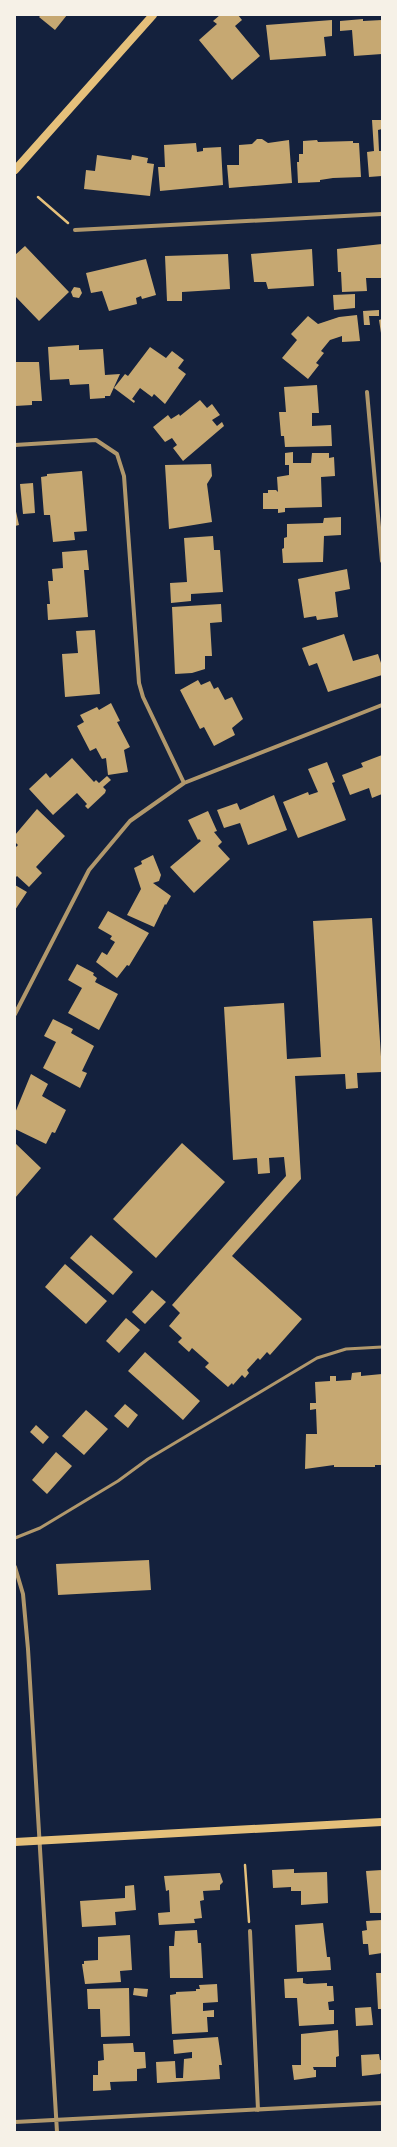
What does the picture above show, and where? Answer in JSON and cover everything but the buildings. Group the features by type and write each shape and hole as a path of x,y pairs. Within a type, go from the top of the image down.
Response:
{"main road":[{"path":"15,170 153,15"},
{"path":"15,1842 382,1822"}],"street":[{"path":"75,230 382,214"},
{"path":"367,392 382,561"},
{"path":"15,445 96,440 116,454 124,476 139,683 143,697 184,783"},
{"path":"15,1014 89,870 130,821 184,783 382,705"},
{"path":"15,1567 22,1594 28,1649 57,2132"},
{"path":"250,1931 258,2110"},
{"path":"15,2122 382,2103"}],"lane":[{"path":"15,1538 40,1528 118,1482 148,1459 317,1358 346,1349 382,1347"}],"path":[{"path":"38,197 75,230"},
{"path":"244,1865 250,1931"}]}
